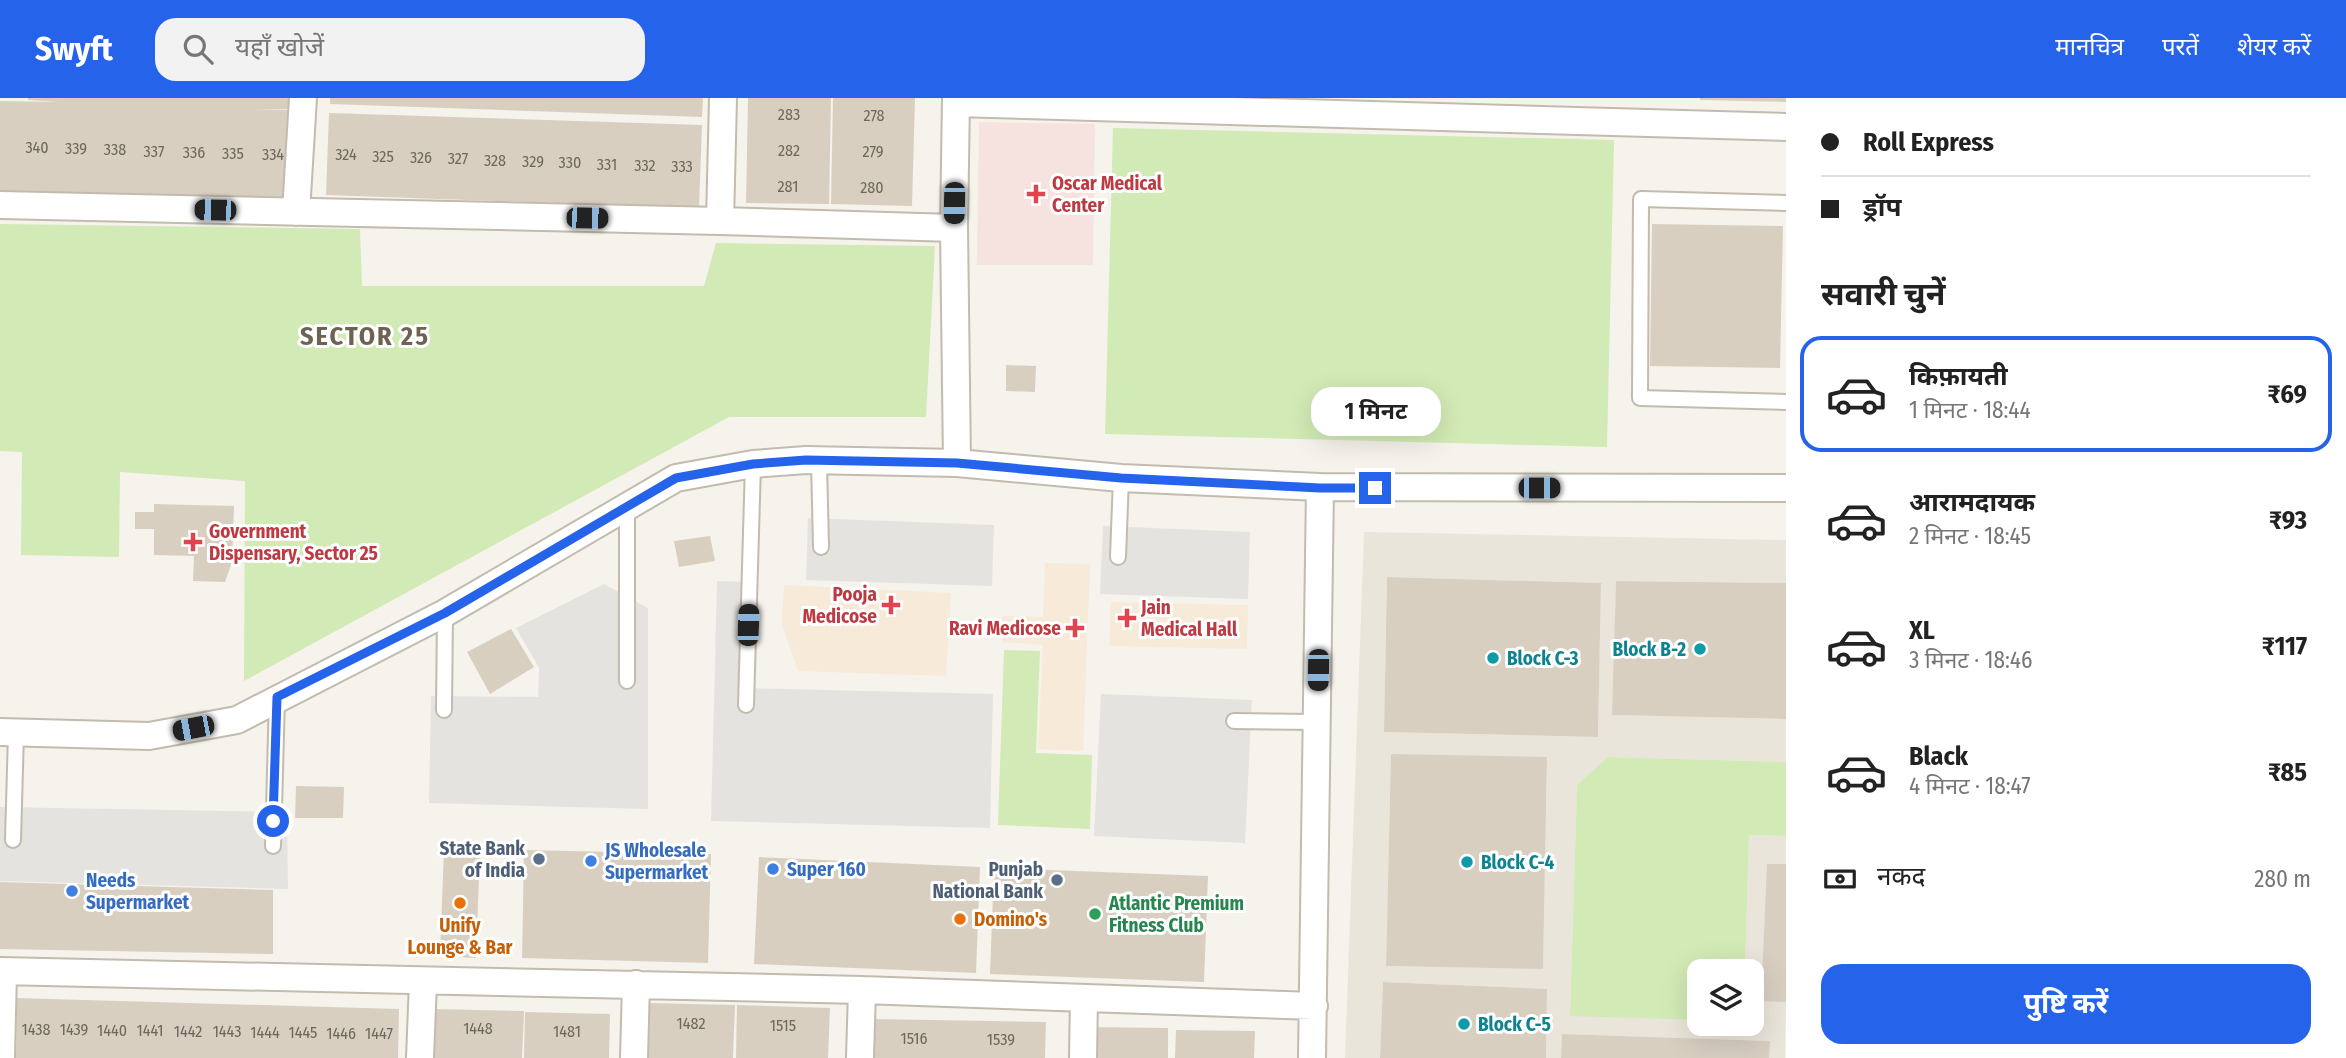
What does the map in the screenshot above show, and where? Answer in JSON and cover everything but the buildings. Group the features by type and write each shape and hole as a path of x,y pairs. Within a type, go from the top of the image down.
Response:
{"street":[{"path":"296,212 303,98"},
{"path":"720,221 723,98"},
{"path":"957,463 954,228 956,100 1315,106 1786,127"},
{"path":"0,205 954,228"},
{"path":"8,733 149,736 237,720 277,697 445,613 676,478 753,464 806,460 957,463 1121,478 1320,488 1786,488"},
{"path":"1312,1058 1320,488"},
{"path":"1,1058 1,971 862,990 1314,1006"},
{"path":"420,1058 423,982"},
{"path":"634,1058 636,984"},
{"path":"860,1058 862,990"},
{"path":"1083,1058 1084,998"}],"lane":[{"path":"1786,203 1642,199 1640,385 1640,398 1786,402"},
{"path":"819,462 821,547"},
{"path":"746,705 753,464"},
{"path":"1118,556 1121,478"},
{"path":"627,507 627,681"},
{"path":"444,710 445,613"},
{"path":"272,846 277,697"},
{"path":"1234,721 1317,722"},
{"path":"8,733 13,840"}],"shaded area":[{"name":"Oscar Medical Center","path":"979,122 1095,124 1093,265 977,265"},
{"path":"808,518 994,525 992,586 806,580"},
{"path":"1103,526 1250,532 1248,599 1100,594"},
{"path":"1364,532 1786,540 1786,583 1616,581 1613,715 1786,719 1786,762 1609,757 1577,785 1570,1015 1687,1020 1687,1036 1764,1036 1764,959 1745,959 1749,835 1786,836 1786,864 1767,864 1786,1002 1785,1058 1769,1058 1769,1041 1563,1034 1561,1058 1546,1058 1547,989 1383,982 1380,1058 1345,1058","holes":["1387,577 1601,583 1598,737 1384,732","1391,755 1547,758 1543,969 1386,966"]},
{"path":"1045,563 1090,564 1083,751 1038,749 1043,645 1002,642 1003,616 1043,617"},
{"path":"717,581 749,582 746,688 993,694 990,828 711,821"},
{"path":"604,584 648,608 648,809 429,803 431,696 538,697 539,668 516,628"},
{"path":"784,585 951,593 946,676 798,671 782,625"},
{"path":"1111,602 1248,605 1247,649 1109,646"},
{"path":"1101,694 1252,700 1245,843 1094,836"},
{"path":"0,807 287,812 288,889 0,881"}],"green space":[{"path":"1113,128 1614,140 1607,447 1105,434"},
{"path":"0,224 360,229 362,286 704,286 716,243 935,246 926,417 729,417 244,681 245,481 120,472 119,557 21,555 22,452 0,451"},
{"path":"1004,650 1040,651 1036,753 1092,755 1090,829 998,825"},
{"path":"1608,757 1786,762 1786,836 1749,835 1745,959 1687,959 1687,1020 1570,1016 1577,785"}],"place":[{"name":"Oscar Medical Center","path":"1036,194"},
{"name":"Government Dispensary, Sector 25","path":"193,542"},
{"name":"Pooja Medicose","path":"891,605"},
{"name":"Jain Medical Hall","path":"1127,618"},
{"name":"Ravi Medicose","path":"1075,628"},
{"name":"Block B-2","path":"1700,649"},
{"name":"Block C-3","path":"1493,658"},
{"name":"State Bank of India","path":"539,859"},
{"name":"JS Wholesale Supermarket","path":"591,861"},
{"name":"Block C-4","path":"1467,862"},
{"name":"Super 160","path":"773,869"},
{"name":"Punjab National Bank","path":"1057,880"},
{"name":"Needs Supermarket","path":"72,891"},
{"name":"Unify Lounge & Bar","path":"460,903"},
{"name":"Atlantic Premium Fitness Club","path":"1095,914"},
{"name":"Domino's","path":"960,919"},
{"name":"Block C-5","path":"1464,1024"}],"district":[{"name":"SECTOR 25","path":"365,336"}],"route":[{"path":"273,821 277,697 445,613 676,478 753,464 806,460 957,463 1121,478 1320,488 1375,488"}]}
